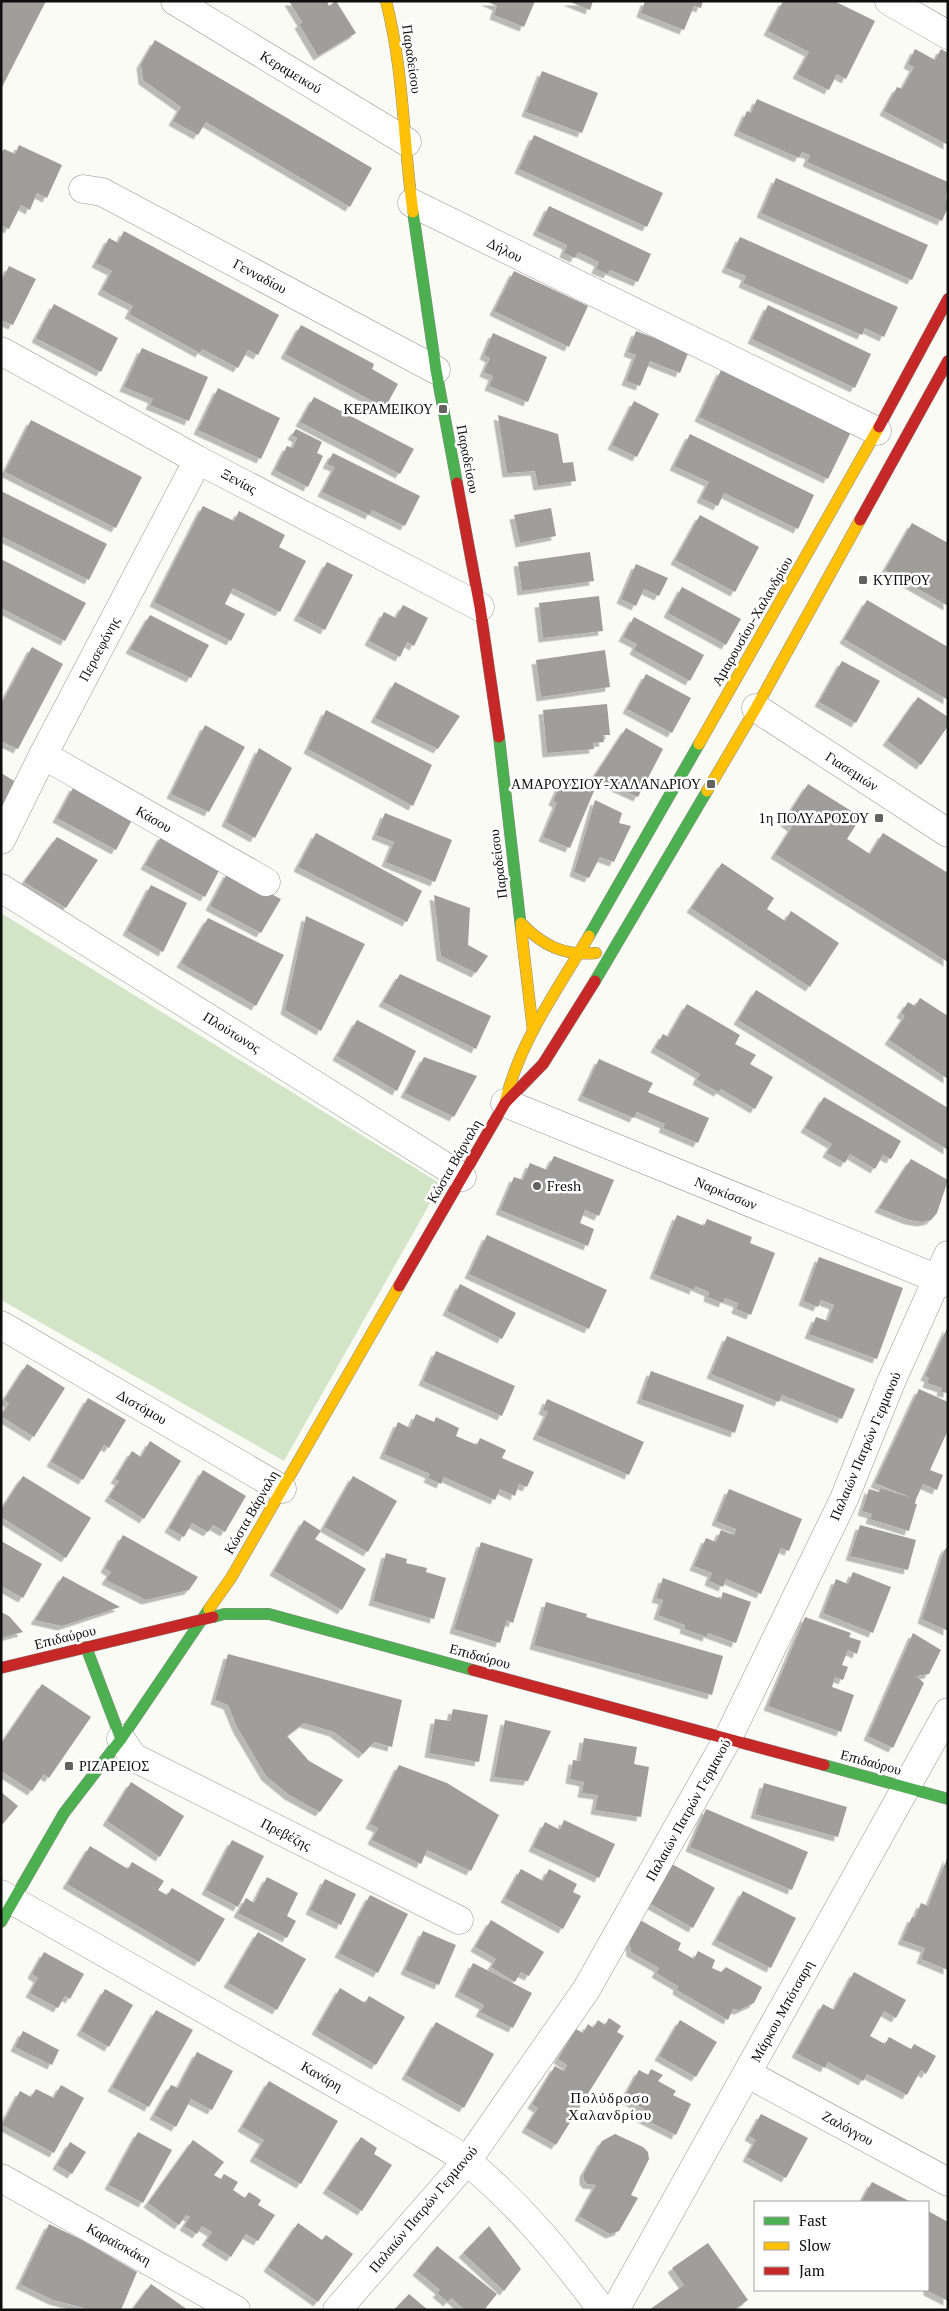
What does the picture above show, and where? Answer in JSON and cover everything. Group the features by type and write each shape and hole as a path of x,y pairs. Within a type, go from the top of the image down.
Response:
{"street":[{"name":"Κεραμεικού","path":"175,1 407,142"},
{"name":"Παραδείσου","path":"386,1 393,28 407,142 412,204 436,370 480,607 497,724 534,1031"},
{"path":"889,1 948,35"},
{"name":"Γενναδίου","path":"83,188 102,192 436,370"},
{"name":"Δήλου","path":"412,204 877,431"},
{"name":"Αμαρουσίου-Χαλανδρίου","path":"578,956 877,431 948,299"},
{"name":"Ξενίας","path":"1,351 198,460 480,607"},
{"path":"520,923 534,937 548,947 578,956 616,947 756,708 948,361"},
{"name":"Περσεφόνης","path":"1,840 43,755 198,460"},
{"name":"Γιασεμιών","path":"756,708 948,834"},
{"name":"Κάσου","path":"43,755 266,882"},
{"name":"Πλούτωνος","path":"1,888 462,1177"},
{"name":"Κώστα Βάρναλη","path":"5,1905 64,1813 120,1739 231,1578 505,1103 543,1064 616,947"},
{"name":"Κώστα Βάρναλη","path":"505,1103 511,1077 534,1031 578,956"},
{"name":"Ναρκίσσων","path":"505,1103 944,1272"},
{"name":"Παλαιών Πατρών Γερμανού","path":"337,2310 467,2161 586,1990 728,1738 844,1499 944,1272"},
{"name":"Διστόμου","path":"1,1325 282,1489"},
{"path":"231,1578 241,1598 252,1607 269,1614"},
{"name":"Επιδαύρου","path":"1,1668 224,1614 246,1612 269,1614 948,1799"},
{"path":"86,1648 120,1739"},
{"name":"Μάρκου Μπότσαρη","path":"615,2310 748,2074 905,1786 948,1712"},
{"name":"Πρεβέζης","path":"120,1739 133,1757 459,1920"},
{"name":"Κανάρη","path":"5,1905 420,2132 467,2161 520,2210 570,2267 602,2310"},
{"name":"Ζαλόγγου","path":"748,2074 948,2182"},
{"name":"Καραϊσκάκη","path":"1,2178 236,2310"}],"green space":[{"path":"1,913 441,1184 284,1461 1,1300"}],"building":[{"path":"1,1 46,1 1,89"},
{"path":"289,1 327,1 329,6 336,1 356,33 318,56 299,24 302,22"},
{"path":"486,1 535,1 524,27 494,15 497,6"},
{"path":"568,1 593,1 590,10"},
{"path":"645,1 703,1 701,8 694,6 684,30 641,13"},
{"path":"783,1 834,1 875,21 846,79 837,74 829,90 797,74 809,52 768,31"},
{"path":"155,40 372,168 350,207 206,122 198,135 173,121 181,107 143,80 141,64"},
{"path":"915,49 935,60 941,49 948,53 948,145 884,111 897,87 902,89 914,67 908,64"},
{"path":"542,71 598,93 582,133 526,112"},
{"path":"757,99 948,182 946,197 948,207 942,221 807,162 810,155 802,152 799,158 738,131 747,111 751,113"},
{"path":"534,135 663,193 647,227 519,169"},
{"path":"19,145 62,165 47,198 37,193 30,210 21,205 9,229 1,225 1,154 4,149 15,154"},
{"path":"776,178 928,245 912,280 761,213"},
{"path":"549,206 651,254 638,282 610,270 608,274 596,269 599,262 578,252 575,258 564,253 567,245 537,231"},
{"path":"124,231 279,315 258,355 248,350 238,368 202,349 200,353 129,314 133,306 102,290 112,271 96,263 109,238 118,243"},
{"path":"740,237 898,307 884,337 865,328 862,335 743,283 746,276 726,268"},
{"path":"9,266 36,279 13,325 1,320 1,282"},
{"path":"514,271 588,306 569,347 494,311"},
{"path":"54,304 118,338 101,372 36,338"},
{"path":"768,305 871,354 855,388 752,339"},
{"path":"301,325 374,364 372,369 398,384 385,408 285,354"},
{"path":"636,331 689,351 680,373 650,361 640,386 626,381 636,355 628,352"},
{"path":"493,333 547,357 528,402 489,386 493,376 484,372 490,358 484,355"},
{"path":"142,348 208,377 189,421 150,405 153,399 124,387"},
{"path":"721,370 851,432 828,479 699,417"},
{"path":"218,388 280,418 261,459 198,430"},
{"path":"314,397 414,449 400,474 300,422"},
{"path":"634,401 659,414 637,457 612,445"},
{"path":"498,415 558,434 563,463 573,462 576,481 538,486 535,471 507,473"},
{"path":"31,420 142,477 116,528 5,472"},
{"path":"296,429 322,442 317,453 323,456 308,487 275,470 287,446 293,448 297,438 292,435"},
{"path":"690,434 814,495 798,529 724,493 718,506 701,498 709,482 674,466"},
{"path":"333,453 420,496 405,526 372,510 370,515 322,492 335,467 327,464"},
{"path":"1,491 107,544 89,580 1,536"},
{"path":"203,506 234,521 239,511 285,535 279,547 306,561 280,612 233,588 225,604 245,614 231,641 154,602"},
{"path":"551,508 556,536 520,543 514,515"},
{"path":"700,515 759,547 735,592 675,560"},
{"path":"912,523 948,543 948,606 885,570"},
{"path":"590,552 594,581 522,591 518,562"},
{"path":"1,559 86,603 65,641 1,608"},
{"path":"327,562 353,575 325,630 298,616"},
{"path":"636,564 668,578 659,596 644,589 636,606 621,599"},
{"path":"682,587 741,619 726,645 668,613"},
{"path":"599,596 603,631 543,638 539,603"},
{"path":"867,600 948,647 948,700 844,639"},
{"path":"403,605 428,618 414,646 407,642 400,657 369,641 384,612 396,618"},
{"path":"150,615 209,645 191,678 130,649"},
{"path":"634,617 704,655 690,681 634,650 637,644 623,637"},
{"path":"32,647 63,664 18,749 1,741 1,705"},
{"path":"605,650 610,687 541,697 536,660"},
{"path":"842,661 880,681 856,723 819,702"},
{"path":"646,674 691,698 672,733 627,709"},
{"path":"395,682 460,716 438,749 375,718"},
{"path":"918,697 948,717 948,726 921,765 887,741"},
{"path":"607,704 610,735 603,735 604,742 593,743 594,749 547,753 543,710"},
{"path":"326,710 432,765 413,806 308,749"},
{"path":"205,725 245,747 209,812 171,794"},
{"path":"626,728 663,749 638,797 594,777"},
{"path":"259,748 292,768 255,838 226,822"},
{"path":"1,773 16,782 1,809"},
{"path":"563,778 594,791 570,848 543,837 557,803 553,801"},
{"path":"808,784 861,817 847,839 870,854 883,833 948,873 948,962 775,854 792,827 784,821"},
{"path":"74,786 133,818 116,850 57,818"},
{"path":"595,800 622,813 619,823 631,826 614,862 600,857 589,878 574,872"},
{"path":"385,813 452,840 435,882 386,862 394,842 376,835"},
{"path":"316,833 422,891 407,922 298,867"},
{"path":"162,835 221,867 205,897 145,865"},
{"path":"57,837 98,860 66,908 24,882"},
{"path":"722,863 774,898 767,909 785,921 791,911 839,943 810,987 691,908"},
{"path":"228,872 281,899 261,933 210,906"},
{"path":"151,885 187,903 163,952 127,931"},
{"path":"434,895 470,908 468,945 488,956 476,973 441,956"},
{"path":"306,916 365,944 321,1031 285,1010"},
{"path":"208,918 284,955 256,1006 181,963"},
{"path":"400,974 491,1016 476,1049 383,1002"},
{"path":"756,990 948,1108 948,1150 738,1020"},
{"path":"920,998 948,1016 948,1079 889,1040 905,1016 901,1013 908,1002 915,1006"},
{"path":"687,1004 740,1035 735,1044 756,1055 750,1064 773,1077 755,1109 721,1089 718,1092 697,1080 700,1074 655,1048 663,1034 668,1037"},
{"path":"357,1020 416,1051 397,1091 337,1056"},
{"path":"424,1057 477,1076 454,1117 405,1093"},
{"path":"599,1059 653,1083 648,1092 709,1118 698,1143 663,1128 665,1124 637,1112 634,1118 582,1096"},
{"path":"824,1097 901,1141 891,1159 883,1155 875,1169 850,1154 845,1163 827,1153 832,1144 805,1128"},
{"path":"554,1156 614,1180 599,1216 585,1210 580,1223 594,1229 588,1246 500,1210 514,1177 523,1180 530,1163 547,1170"},
{"path":"911,1159 948,1180 937,1213 931,1220 922,1222 909,1220 879,1208"},
{"path":"677,1215 704,1226 707,1219 752,1237 750,1243 775,1253 751,1315 736,1309 738,1303 725,1298 723,1303 708,1297 709,1292 695,1286 694,1290 654,1274"},
{"path":"487,1235 607,1290 589,1329 469,1274"},
{"path":"819,1257 903,1288 877,1359 809,1334 816,1317 828,1321 834,1305 821,1300 818,1307 803,1301"},
{"path":"460,1284 516,1313 502,1339 447,1311"},
{"path":"948,1326 948,1393 941,1392 942,1388 927,1383 929,1378 925,1376"},
{"path":"727,1336 855,1389 842,1419 782,1395 779,1402 711,1374"},
{"path":"436,1351 515,1386 502,1416 423,1381"},
{"path":"27,1364 65,1388 34,1437 1,1416 9,1403 4,1400"},
{"path":"651,1371 744,1405 735,1433 641,1399"},
{"path":"919,1389 948,1402 948,1430 930,1470 943,1475 937,1490 923,1484 916,1499 915,1504 917,1504 909,1531 870,1519 872,1514 862,1511 869,1489 879,1492 880,1488 912,1498 875,1483"},
{"path":"88,1398 126,1420 109,1448 104,1445 83,1480 51,1462"},
{"path":"547,1399 644,1442 629,1475 537,1435 548,1412 543,1410"},
{"path":"416,1414 434,1422 436,1417 459,1428 456,1436 477,1445 480,1438 506,1450 502,1458 534,1472 527,1487 519,1484 515,1496 500,1489 495,1500 444,1477 441,1484 428,1478 430,1474 384,1454 398,1422 410,1428"},
{"path":"150,1441 181,1461 144,1519 109,1497 119,1481 115,1479 132,1451 141,1457"},
{"path":"203,1470 246,1496 225,1532 213,1525 208,1532 192,1523 184,1537 169,1528"},
{"path":"23,1476 91,1518 66,1558 1,1517 1,1510"},
{"path":"353,1476 397,1501 368,1552 324,1527"},
{"path":"729,1489 802,1519 789,1551 781,1548 761,1594 726,1579 723,1587 709,1581 712,1573 694,1566 706,1538 716,1542 721,1530 734,1535 736,1529 716,1521"},
{"path":"304,1520 321,1531 315,1539 366,1569 342,1610 274,1571"},
{"path":"860,1525 916,1540 908,1570 850,1556"},
{"path":"123,1535 198,1577 189,1590 146,1600 106,1580 111,1572 105,1568"},
{"path":"1,1541 42,1564 23,1598 1,1586"},
{"path":"481,1542 533,1559 513,1623 507,1620 500,1643 454,1629"},
{"path":"948,1545 948,1631 922,1619 944,1551"},
{"path":"386,1553 407,1559 406,1563 427,1568 426,1572 446,1578 434,1619 373,1601"},
{"path":"853,1572 891,1587 873,1633 823,1613 836,1579 848,1584"},
{"path":"63,1576 120,1607 62,1626 35,1620"},
{"path":"663,1578 721,1599 723,1592 751,1602 736,1643 708,1633 707,1637 684,1629 685,1625 658,1615 663,1600 656,1598"},
{"path":"546,1602 587,1614 586,1617 723,1656 712,1695 534,1645"},
{"path":"1,1612 9,1616 23,1632 1,1638"},
{"path":"805,1617 851,1633 849,1637 861,1641 857,1654 848,1650 842,1665 848,1667 843,1680 835,1677 832,1687 854,1695 841,1732 768,1706"},
{"path":"913,1633 941,1650 929,1674 916,1676 924,1683 893,1748 868,1736"},
{"path":"228,1654 402,1700 392,1747 374,1742 363,1754 334,1732 304,1723 287,1736 309,1761 343,1780 320,1812 289,1795 266,1776 237,1727 228,1705 215,1700"},
{"path":"42,1684 91,1717 49,1778 44,1774 32,1791 1,1771 1,1744"},
{"path":"453,1709 488,1715 479,1762 429,1753 435,1719 450,1721"},
{"path":"505,1720 551,1731 528,1781 494,1777"},
{"path":"584,1738 637,1747 634,1764 649,1767 641,1817 595,1810 598,1795 582,1793 584,1782 570,1779 573,1760 580,1761"},
{"path":"399,1765 447,1783 499,1815 471,1871 427,1850 421,1864 372,1840 378,1828 370,1824"},
{"path":"131,1782 184,1816 160,1857 107,1821"},
{"path":"764,1783 847,1807 838,1837 755,1814"},
{"path":"1,1792 18,1806 1,1826"},
{"path":"706,1809 808,1852 792,1890 690,1847"},
{"path":"564,1820 615,1844 599,1878 533,1847 545,1822 560,1830"},
{"path":"232,1840 264,1856 238,1907 206,1890"},
{"path":"90,1846 128,1869 132,1862 164,1881 158,1890 167,1895 172,1888 225,1919 199,1962 67,1884"},
{"path":"948,1856 948,1970 921,1959 925,1948 902,1940 912,1917 915,1918 921,1903 928,1906"},
{"path":"672,1864 715,1888 693,1928 649,1903"},
{"path":"521,1869 543,1881 549,1869 577,1884 573,1892 581,1896 563,1929 505,1898"},
{"path":"267,1877 298,1893 287,1916 296,1921 287,1938 238,1913 246,1898 254,1903"},
{"path":"325,1879 356,1894 341,1925 310,1910"},
{"path":"743,1891 796,1918 771,1968 716,1940"},
{"path":"370,1895 408,1914 378,1973 339,1953"},
{"path":"491,1920 544,1952 529,1976 521,1972 515,1982 491,1967 496,1959 475,1947"},
{"path":"640,1920 681,1943 678,1950 694,1959 698,1951 715,1960 712,1968 721,1972 726,1967 762,1987 754,2003 739,2010 733,2009 728,2020 677,1990 678,1986 656,1973 659,1968 631,1952 629,1939"},
{"path":"423,1931 456,1945 439,1985 405,1970"},
{"path":"258,1932 306,1959 277,2010 228,1983"},
{"path":"44,1952 84,1974 70,1999 65,1996 58,2008 30,1993 38,1978 32,1974"},
{"path":"473,1963 532,1993 513,2028 480,2012 484,2005 459,1992"},
{"path":"854,1972 906,2000 896,2018 884,2011 870,2036 885,2044 889,2037 911,2049 914,2044 936,2056 926,2074 921,2070 907,2095 867,2074 863,2081 828,2062 825,2068 796,2053 823,2004 834,2010"},
{"path":"340,1988 365,2003 369,1996 405,2017 376,2065 316,2030"},
{"path":"105,1989 133,2005 109,2047 81,2031"},
{"path":"156,2010 193,2030 149,2107 112,2087"},
{"path":"609,2018 621,2026 617,2032 624,2036 556,2145 526,2128 538,2108 532,2104 555,2066 564,2071 567,2065 558,2059 576,2029 583,2033 588,2024 593,2028 598,2020 605,2025"},
{"path":"680,2020 717,2042 696,2077 659,2056"},
{"path":"436,2022 494,2054 464,2108 406,2075"},
{"path":"23,2031 59,2050 52,2065 15,2047"},
{"path":"197,2052 233,2071 212,2110 191,2099 176,2127 154,2115 171,2085 178,2088"},
{"path":"651,2069 663,2075 658,2081 676,2091 673,2095 691,2104 676,2135 640,2117 644,2109 624,2098 639,2070 648,2075"},
{"path":"269,2081 338,2121 301,2184 254,2157 264,2140 242,2127"},
{"path":"61,2085 84,2098 54,2153 2,2125 20,2091 31,2097 36,2089 54,2098"},
{"path":"761,2114 808,2138 786,2178 747,2157 756,2140 749,2136"},
{"path":"138,2132 172,2150 143,2203 109,2185"},
{"path":"615,2134 643,2147 648,2152 649,2159 631,2195 638,2198 619,2231 610,2234 579,2216 596,2185 587,2184 584,2180 584,2173 602,2141"},
{"path":"361,2137 377,2148 374,2154 392,2165 362,2211 327,2189"},
{"path":"193,2140 224,2162 214,2175 221,2179 224,2174 238,2182 233,2190 245,2198 249,2192 261,2200 258,2205 275,2215 258,2241 246,2234 231,2257 206,2241 212,2232 202,2226 197,2234 184,2226 190,2217 186,2215 179,2225 148,2203"},
{"path":"70,2142 86,2152 72,2174 57,2165"},
{"path":"872,2182 909,2201 862,2201"},
{"path":"929,2212 948,2222 948,2301 928,2291"},
{"path":"298,2223 322,2240 326,2235 353,2254 318,2302 268,2267"},
{"path":"49,2224 82,2240 137,2272 121,2310 92,2310 53,2300 20,2284"},
{"path":"489,2226 521,2269 504,2291 463,2253"},
{"path":"708,2243 748,2300 734,2310 649,2310 684,2285 672,2268"},
{"path":"437,2246 497,2294 484,2310 465,2310 451,2298 448,2302 437,2293 440,2290 417,2271"},
{"path":"151,2284 178,2303 188,2310 132,2310"},
{"path":"409,2294 428,2310 394,2310"}],"traffic: fast":[{"path":"413,212 436,370 457,483"},
{"path":"499,737 521,928"},
{"path":"589,936 699,744"},
{"path":"595,981 707,791"},
{"path":"1,1922 64,1813 121,1739 209,1609"},
{"path":"213,1617 224,1614 269,1614 473,1670"},
{"path":"86,1647 121,1739"},
{"path":"824,1765 948,1799"}],"traffic: slow":[{"path":"386,1 400,79 413,212"},
{"path":"699,744 879,427"},
{"path":"707,791 756,708 860,520"},
{"path":"521,923 538,938 555,948 574,953 596,953"},
{"path":"521,928 533,1031"},
{"path":"505,1103 511,1080 530,1037 552,996 589,936"},
{"path":"209,1609 231,1578 399,1286"}],"traffic: jam":[{"path":"879,427 948,299"},
{"path":"860,520 948,361"},
{"path":"457,483 480,607 499,737"},
{"path":"399,1286 505,1103 543,1064 595,981"},
{"path":"1,1668 213,1617"},
{"path":"473,1670 824,1765"}],"place":[{"name":"ΚΕΡΑΜΕΙΚΟΥ","path":"443,409"},
{"name":"ΚΥΠΡΟΥ","path":"863,580"},
{"name":"ΑΜΑΡΟΥΣΙΟΥ-ΧΑΛΑΝΔΡΙΟΥ","path":"711,784"},
{"name":"1η ΠΟΛΥΔΡΟΣΟΥ","path":"879,818"},
{"name":"Fresh","path":"537,1186"},
{"name":"ΡΙΖΑΡΕΙΟΣ","path":"69,1766"}],"district":[{"name":"Πολύδροσο Χαλανδρίου","path":"610,2106"}]}
